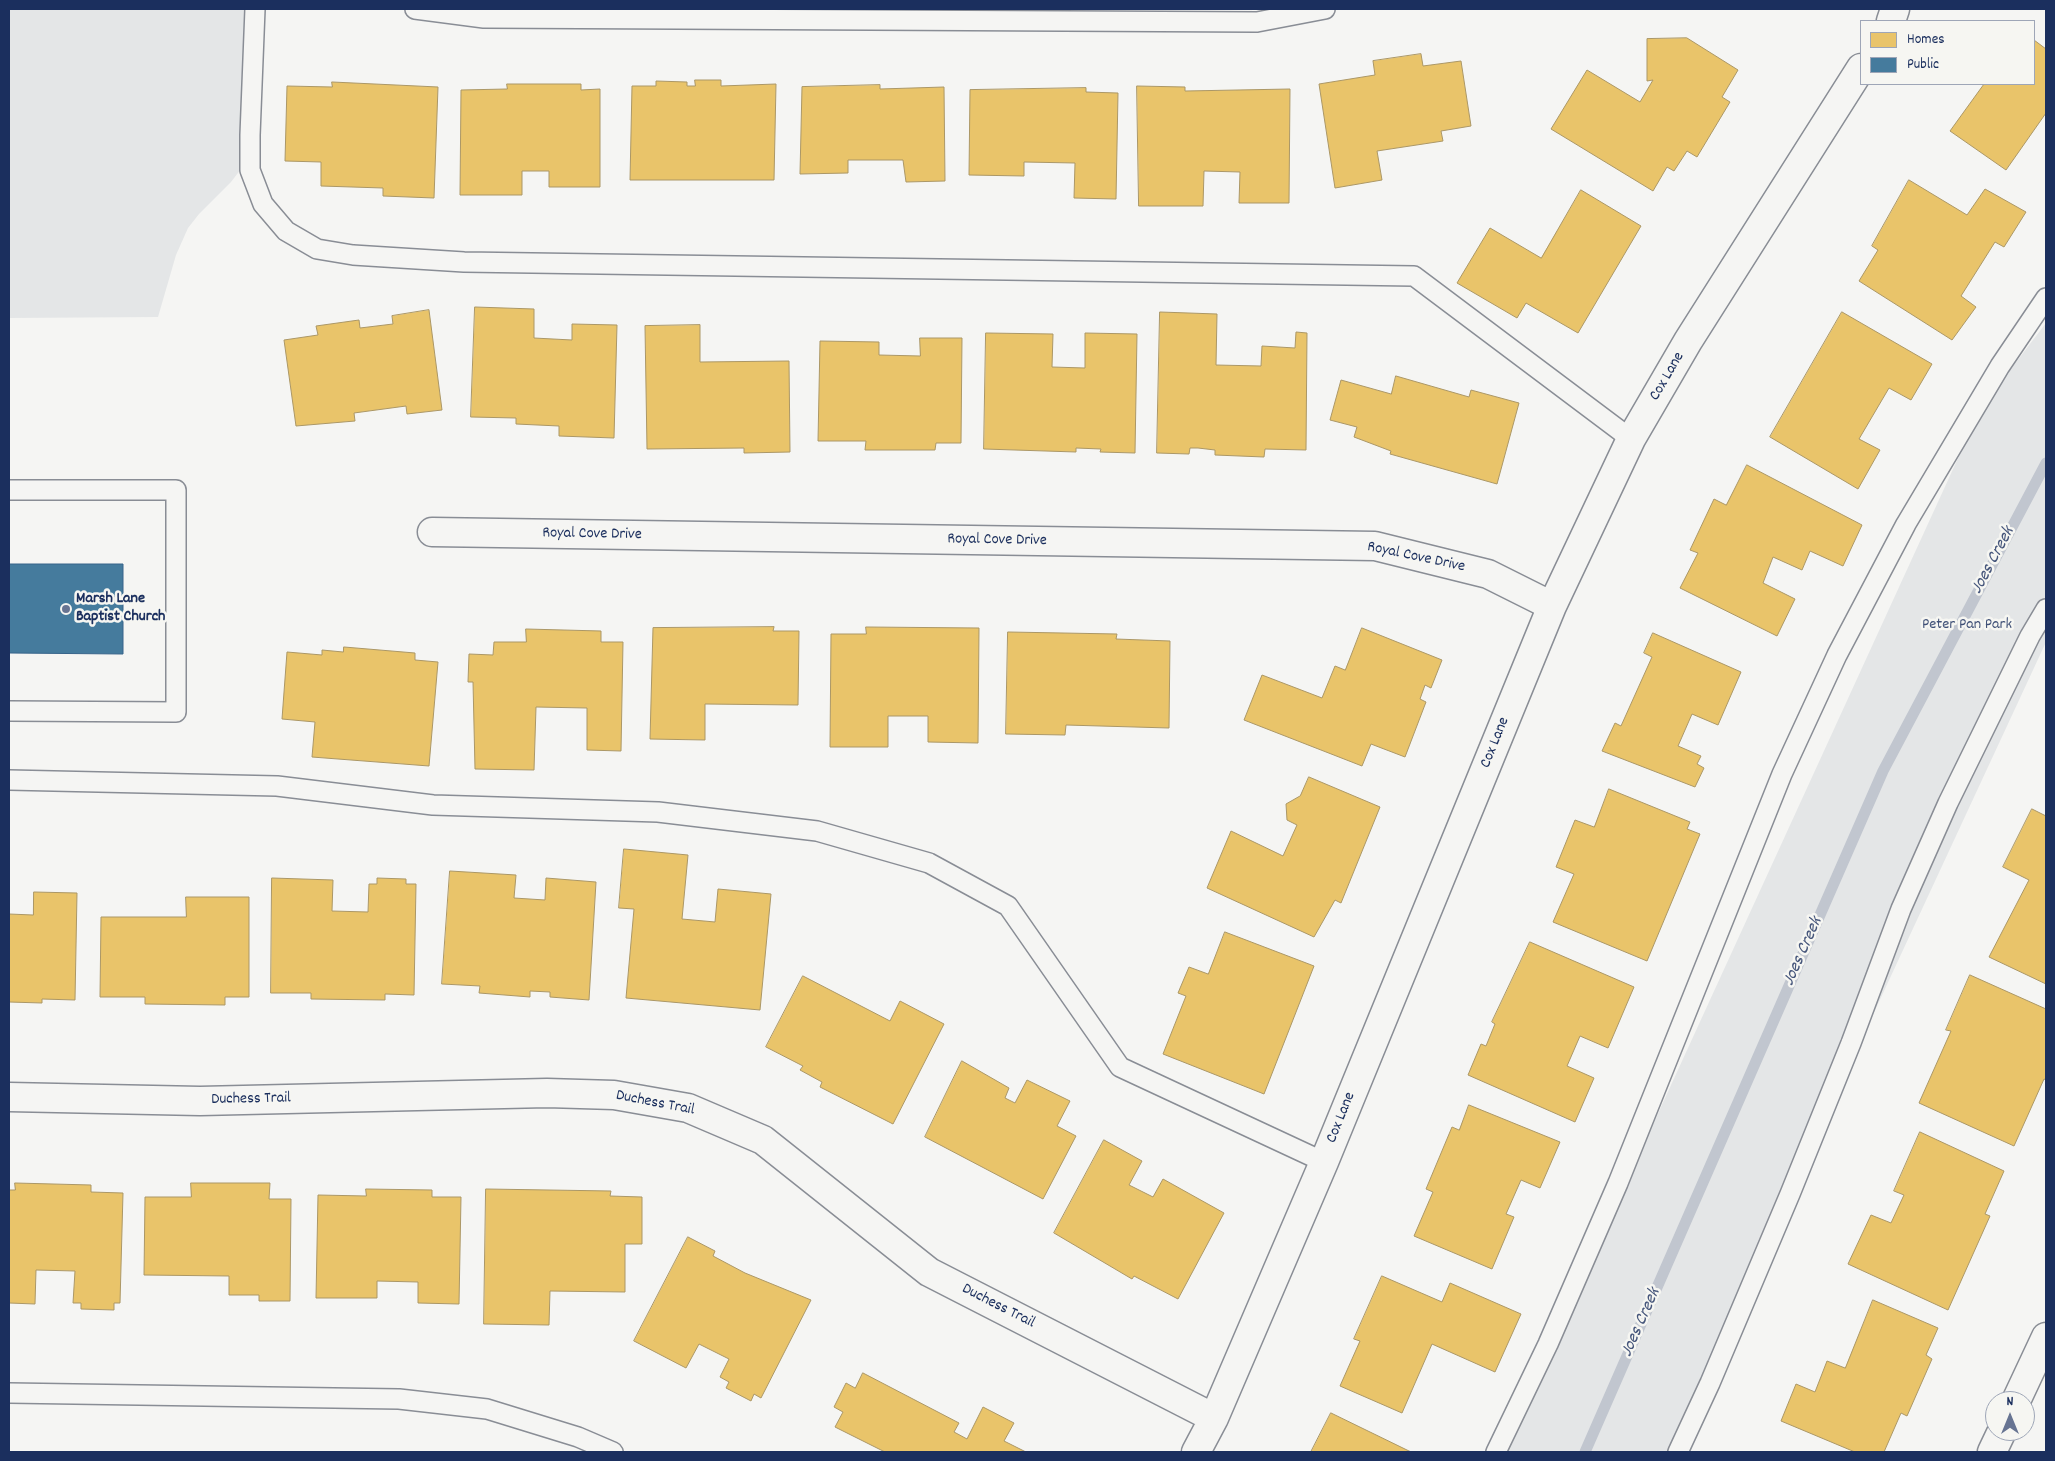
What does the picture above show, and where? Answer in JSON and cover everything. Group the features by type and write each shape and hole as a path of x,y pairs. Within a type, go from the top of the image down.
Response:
{"street":[{"name":"Cox Lane","path":"1196,1452 1214,1418 1324,1162 1552,606 1631,439 1688,341 1860,70"},
{"name":"Royal Cove Drive","path":"432,532 1375,546 1488,574 1552,606"},
{"name":"Duchess Trail","path":"9,1096 200,1101 548,1093 614,1095 688,1108 763,1140 929,1272 1214,1418"},
{"path":"2021,1391 2046,1337"}],"lane":[{"path":"255,9 250,170 263,204 286,231 317,249 352,255 464,262 1414,276 1631,439"},
{"path":"415,9 484,18 1257,22 1325,9"},
{"path":"1496,1452 1548,1344 1618,1183 1782,774 1837,655 1906,524 2000,366 2046,298"},
{"path":"9,490 176,490 176,712 9,711"},
{"path":"1678,1452 1710,1383 1790,1194 1905,900 1948,803 2030,636 2046,608"},
{"path":"9,780 277,786 433,805 658,812 817,831 920,860 929,863 1008,906 1120,1067 1324,1162"},
{"path":"9,1393 399,1399 487,1409 578,1437 612,1452"}],"green space":[{"path":"9,9 245,9 244,165 231,182 199,214 188,228 176,255 158,317 9,318"},
{"name":"Peter Pan Park","path":"2046,323 2046,642 1670,1452 1503,1452 1981,408"}],"building: Homes":[{"path":"1687,38 1738,70 1722,97 1730,102 1697,157 1687,151 1674,171 1667,167 1653,191 1551,129 1587,70 1640,102 1653,80 1647,81 1647,39"},
{"path":"2035,41 2046,49 2046,113 2006,170 1950,131 1983,85 2035,85"},
{"path":"1421,54 1423,66 1461,61 1471,126 1441,131 1443,141 1377,151 1382,180 1335,188 1319,84 1375,75 1373,61"},
{"path":"695,80 721,80 721,86 776,84 774,180 630,180 632,86 656,86 656,81 687,82 687,86 695,86"},
{"path":"332,82 438,87 434,198 383,196 383,188 321,186 321,162 285,161 287,86 332,87"},
{"path":"507,84 581,84 581,90 600,89 600,187 549,187 549,171 522,171 522,195 460,195 461,90 507,89"},
{"path":"880,85 880,89 944,87 945,181 906,182 903,160 848,160 848,173 800,174 802,87"},
{"path":"1137,86 1185,87 1185,91 1290,89 1289,203 1239,203 1240,172 1204,171 1203,206 1139,206"},
{"path":"1086,88 1086,92 1118,93 1116,199 1074,198 1075,163 1024,162 1024,176 969,175 970,90"},
{"path":"1909,180 1967,215 1985,189 2026,212 2004,247 1995,242 1961,296 1976,307 1952,340 1859,281 1878,250 1872,246"},
{"path":"1581,190 1641,226 1578,333 1526,303 1517,318 1457,283 1490,228 1541,258"},
{"path":"475,307 534,309 534,338 572,340 572,324 617,325 614,438 559,436 559,426 516,424 516,418 471,417"},
{"path":"429,310 442,410 407,414 406,406 354,413 355,421 296,426 284,340 318,335 316,326 359,320 360,328 393,324 392,316"},
{"path":"1160,312 1217,314 1216,365 1261,366 1262,346 1295,348 1296,332 1307,333 1306,450 1265,449 1264,457 1215,455 1215,450 1198,448 1190,448 1189,454 1157,453"},
{"path":"1842,312 1932,364 1911,400 1889,388 1859,439 1880,450 1858,489 1770,437"},
{"path":"700,325 700,362 789,361 790,452 744,453 744,448 647,449 645,326"},
{"path":"986,333 1053,334 1052,367 1085,368 1085,333 1137,334 1135,453 1100,452 1101,449 1076,448 1076,452 984,449"},
{"path":"920,338 962,338 961,443 936,443 935,450 865,450 866,441 818,441 820,341 879,342 879,355 920,356"},
{"path":"1396,376 1469,397 1471,390 1519,403 1497,484 1390,454 1391,451 1354,437 1357,427 1330,420 1341,380 1391,394"},
{"path":"1747,465 1862,525 1843,566 1810,551 1802,570 1773,557 1763,583 1795,599 1777,636 1680,588 1698,553 1690,550 1714,499 1726,505"},
{"path":"774,627 773,631 799,631 798,705 705,704 705,740 650,739 653,628"},
{"path":"866,627 979,628 978,743 928,742 928,716 888,716 888,747 830,747 831,634 866,634"},
{"path":"1362,628 1442,660 1431,688 1425,685 1420,699 1426,702 1405,757 1371,744 1362,766 1244,720 1262,675 1322,698 1335,666 1345,670"},
{"path":"526,629 601,631 601,642 623,642 621,751 587,750 587,708 536,707 534,770 475,769 473,682 468,682 469,654 493,655 494,642 526,642"},
{"path":"1008,632 1117,634 1116,639 1170,641 1169,728 1066,725 1065,735 1006,734"},
{"path":"1653,633 1741,672 1718,725 1692,714 1678,746 1701,756 1697,764 1704,768 1695,787 1602,751 1615,723 1621,726 1652,657 1644,653"},
{"path":"344,647 415,653 415,660 438,662 429,766 312,757 315,722 282,719 287,652 322,655 322,650 343,652"},
{"path":"1309,777 1380,807 1341,903 1335,900 1314,937 1207,888 1231,831 1283,856 1297,825 1287,820 1286,804 1300,796"},
{"path":"1609,789 1690,822 1687,829 1700,834 1647,961 1553,922 1574,874 1556,867 1575,820 1594,827"},
{"path":"2032,809 2046,816 2046,984 1989,957 2029,880 2003,867"},
{"path":"624,849 688,855 682,919 715,922 718,889 771,894 760,1010 626,998 634,909 619,908"},
{"path":"450,871 516,875 514,898 545,900 546,878 596,882 589,1000 550,997 550,992 530,991 530,997 479,993 480,986 442,984"},
{"path":"272,878 333,880 332,911 368,912 369,884 377,884 377,878 406,879 406,884 416,884 414,995 385,994 385,1000 311,999 311,993 271,993"},
{"path":"34,892 77,893 75,1000 42,999 42,1003 9,1002 9,914 33,915"},
{"path":"186,897 249,897 249,997 225,997 225,1005 145,1004 145,997 100,997 101,917 186,917"},
{"path":"1225,932 1314,966 1264,1094 1163,1054 1186,996 1178,993 1189,967 1208,974"},
{"path":"1530,942 1634,987 1608,1048 1580,1036 1567,1066 1594,1078 1575,1122 1468,1075 1481,1044 1486,1046 1495,1024 1492,1022"},
{"path":"1970,975 2046,1009 2046,1080 2044,1079 2014,1146 1919,1103 1951,1031 1946,1030"},
{"path":"803,976 890,1021 900,1001 944,1024 893,1124 820,1087 822,1082 800,1070 803,1066 766,1047"},
{"path":"962,1061 1009,1088 1005,1098 1015,1103 1027,1080 1070,1101 1057,1126 1076,1136 1043,1199 925,1137"},
{"path":"1469,1105 1560,1142 1540,1188 1521,1180 1506,1214 1514,1217 1492,1269 1414,1236 1433,1192 1426,1189 1452,1127 1459,1130"},
{"path":"1920,1132 2004,1171 1985,1214 1990,1216 1948,1310 1848,1264 1871,1215 1891,1223 1904,1195 1894,1191"},
{"path":"1104,1140 1142,1161 1129,1185 1153,1197 1163,1179 1224,1213 1178,1299 1134,1276 1132,1279 1054,1233"},
{"path":"15,1183 91,1185 91,1192 123,1193 120,1303 114,1303 114,1310 81,1309 81,1303 73,1303 75,1271 36,1270 35,1304 9,1303 9,1190 15,1190"},
{"path":"191,1183 270,1183 269,1199 291,1199 290,1301 259,1301 259,1295 229,1295 229,1276 144,1275 145,1197 191,1197"},
{"path":"366,1189 432,1190 432,1197 461,1197 459,1304 418,1303 418,1282 377,1281 377,1298 316,1298 318,1195 366,1196"},
{"path":"486,1189 611,1191 610,1196 642,1197 642,1244 625,1244 625,1292 550,1291 549,1325 484,1324"},
{"path":"688,1237 715,1251 713,1256 745,1273 811,1300 761,1398 754,1394 751,1401 726,1388 729,1382 720,1377 729,1359 699,1344 686,1368 634,1341"},
{"path":"1382,1276 1442,1302 1450,1283 1521,1314 1495,1372 1432,1344 1402,1413 1340,1386 1360,1341 1354,1339"},
{"path":"1873,1300 1938,1328 1926,1355 1932,1359 1907,1416 1901,1413 1884,1452 1855,1452 1781,1421 1796,1384 1815,1392 1827,1361 1845,1368"},
{"path":"863,1373 959,1423 954,1432 967,1439 983,1407 1014,1423 1004,1441 1026,1452 885,1452 835,1427 843,1412 834,1407 846,1383 855,1388"},
{"path":"1331,1413 1409,1451 1412,1452 1311,1452"}],"building: Public":[{"name":"Marsh Lane Baptist Church","path":"9,564 123,564 123,654 9,653"}],"waterway":[{"name":"Joes Creek","path":"1585,1452 1883,771 2046,463"}],"place":[{"name":"Marsh Lane Baptist Church","path":"66,609"}]}
